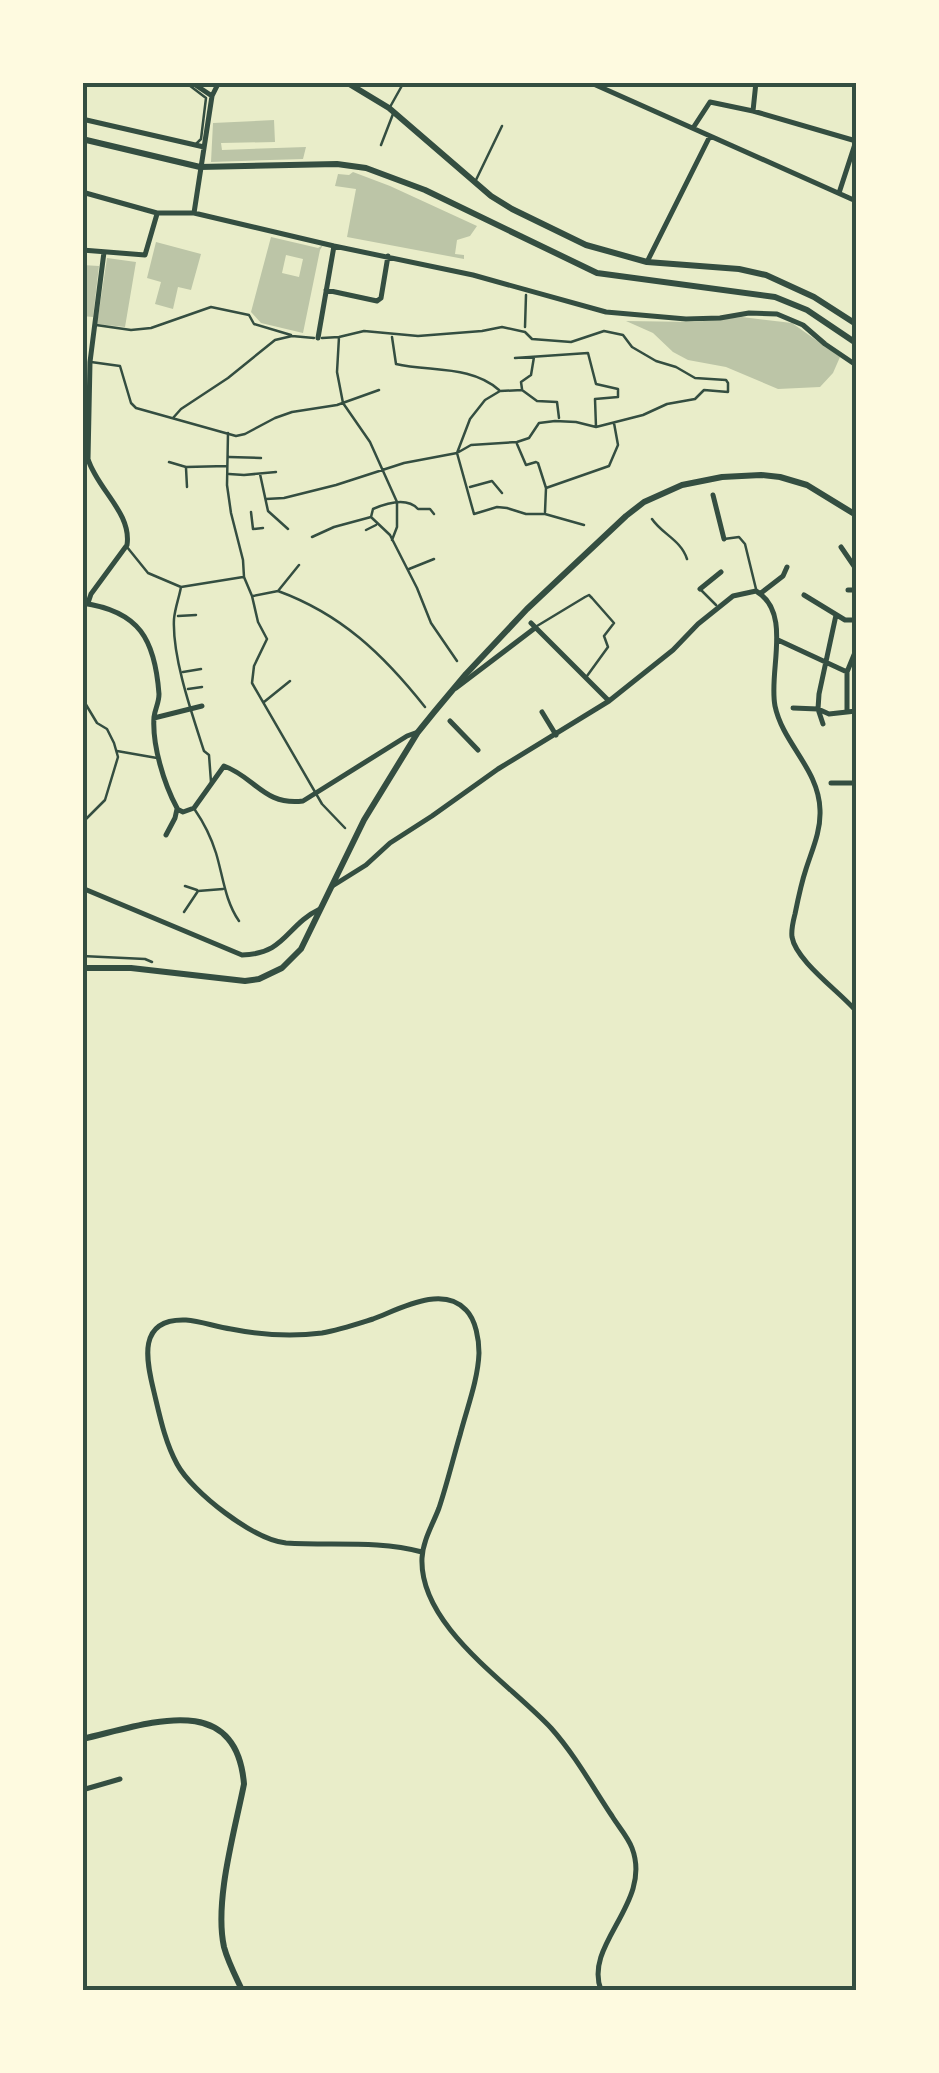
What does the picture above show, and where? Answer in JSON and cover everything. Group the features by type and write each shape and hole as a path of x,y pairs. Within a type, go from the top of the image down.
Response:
{"main road":[{"path":"347,83 391,110 474,184 512,209 586,245 647,262 766,275 814,297 856,324"},
{"path":"82,139 200,167 337,164 366,168 425,190 597,273 775,297 808,310 856,343"},
{"path":"82,968 131,968 226,980 259,979 292,960 307,940 364,820 418,732 527,608 644,502 701,480 761,474 806,485 856,516"},
{"path":"82,1739 181,1720 210,1725 232,1740 243,1766 244,1784 222,1899 222,1924 224,1946 242,1990"}],"street":[{"path":"188,82 212,96"},
{"path":"194,213 212,96 219,82"},
{"path":"589,82 856,201"},
{"path":"752,111 756,82"},
{"path":"692,128 710,102 856,141 839,193"},
{"path":"82,118 204,148"},
{"path":"647,262 710,136"},
{"path":"82,192 157,213 194,213 388,256 628,316 686,319 777,314 803,325 856,365"},
{"path":"82,250 145,256 157,213"},
{"path":"318,338 334,246"},
{"path":"104,252 90,362 85,446 92,472 127,528 126,546 85,603 132,620 150,644 159,698 154,718 159,758 177,808 166,835"},
{"path":"326,290 377,301 382,298 388,256"},
{"path":"713,496 724,539"},
{"path":"841,547 856,569"},
{"path":"332,886 366,866 390,843 498,769 609,702 718,608 734,596 758,592 783,576 787,567"},
{"path":"700,589 721,572"},
{"path":"848,590 856,590"},
{"path":"758,592 766,596 778,632 775,704 783,731 811,774 821,814 800,889 792,939 804,959 856,1011"},
{"path":"804,595 845,620 855,618"},
{"path":"824,724 818,709 819,694 836,615"},
{"path":"450,693 533,625 609,702"},
{"path":"778,640 847,672"},
{"path":"856,650 847,672 856,719"},
{"path":"154,718 202,706"},
{"path":"793,708 818,709 829,714 852,711"},
{"path":"542,712 556,735"},
{"path":"450,720 478,750"},
{"path":"177,808 183,812 194,808 224,766 277,800 302,801 418,732"},
{"path":"831,782 856,782"},
{"path":"82,888 242,955 273,948 307,915 322,908"},
{"path":"422,1552 386,1544 282,1542 263,1537 198,1490 178,1468 164,1434 146,1360 147,1344 154,1331 167,1322 186,1320 292,1336 328,1332 416,1302 439,1299 466,1310 476,1331 479,1354 475,1381 439,1508 422,1552 422,1575 440,1618 550,1727 632,1846 636,1870 633,1892 601,1956 597,1972 602,1990"},
{"path":"82,1790 120,1779"}],"lane":[{"path":"82,118 196,144 201,139 206,98 188,82"},
{"path":"381,145 404,82"},
{"path":"474,184 502,126"},
{"path":"95,325 131,330 151,328 212,307 249,316 254,324 292,336 318,338 339,338 364,331 418,336 502,327 525,332 532,339 571,342 604,331 623,335 632,347 695,378 728,383 728,392 704,390 695,400 667,404 643,415 596,427 576,422 539,423 529,438 517,442 471,445 457,453 404,463 284,498 266,499"},
{"path":"392,334 396,364 422,370 450,370 480,379 500,392"},
{"path":"173,418 275,340 292,336"},
{"path":"339,338 337,372 342,403 370,442 397,502 397,527 392,540"},
{"path":"82,352 91,354"},
{"path":"515,358 588,353 596,384 617,388 618,396 594,399 596,427"},
{"path":"534,357 531,375 521,382 522,390 531,399 557,402 559,421"},
{"path":"90,362 120,366 132,406 236,436 292,412 342,403 379,390"},
{"path":"522,390 500,392 485,400 470,419 457,453 474,514 497,507 584,525"},
{"path":"546,488 610,466 618,446 614,422"},
{"path":"228,434 230,514 244,577 267,638 254,666 252,683 322,804 345,828"},
{"path":"517,442 526,465 538,462 546,488 545,514"},
{"path":"229,456 262,458"},
{"path":"168,462 186,467 228,466"},
{"path":"186,467 187,487"},
{"path":"227,474 276,472"},
{"path":"260,474 268,511 288,529"},
{"path":"466,488 492,481 502,493"},
{"path":"434,514 430,509 420,510 415,505 397,502 373,509 372,517 392,540 432,623 457,661"},
{"path":"251,512 253,529 263,528"},
{"path":"312,536 372,517"},
{"path":"652,520 678,542 687,559"},
{"path":"366,530 377,524"},
{"path":"724,539 738,537 745,544 758,592"},
{"path":"126,546 148,573 181,588 244,577"},
{"path":"407,569 434,559"},
{"path":"278,591 298,565"},
{"path":"181,588 174,616 175,638 190,709 204,750 210,756 210,782"},
{"path":"700,589 718,608"},
{"path":"252,596 278,591 305,600 372,647 425,707"},
{"path":"533,625 589,595 614,624 604,636 607,649 586,677"},
{"path":"174,616 196,614"},
{"path":"175,638 185,636"},
{"path":"182,672 201,669"},
{"path":"262,703 290,681"},
{"path":"185,689 202,687"},
{"path":"82,698 117,751 116,770 106,800 82,823"},
{"path":"117,751 159,758"},
{"path":"194,808 216,852 224,888 239,921"},
{"path":"185,886 198,891 224,888"},
{"path":"184,912 198,891"}],"path":[{"path":"525,332 526,288"}],"building":[{"path":"274,120 275,142 221,143 222,150 306,147 303,159 211,162 213,123"},
{"path":"353,172 477,226 470,236 457,240 455,254 464,255 464,259 347,237 356,189 335,186 338,174"},
{"path":"271,237 318,248 323,245 303,333 261,323 251,312","holes":["286,255 303,259 299,277 282,273"]},
{"path":"156,242 201,254 191,290 178,287 173,309 155,304 161,282 147,278"},
{"path":"107,258 136,262 125,327 97,324"},
{"path":"82,265 99,266 93,317 82,316"},
{"path":"742,317 792,323 840,357 833,373 820,387 778,389 726,367 688,360 653,333 626,321 695,322"}]}
